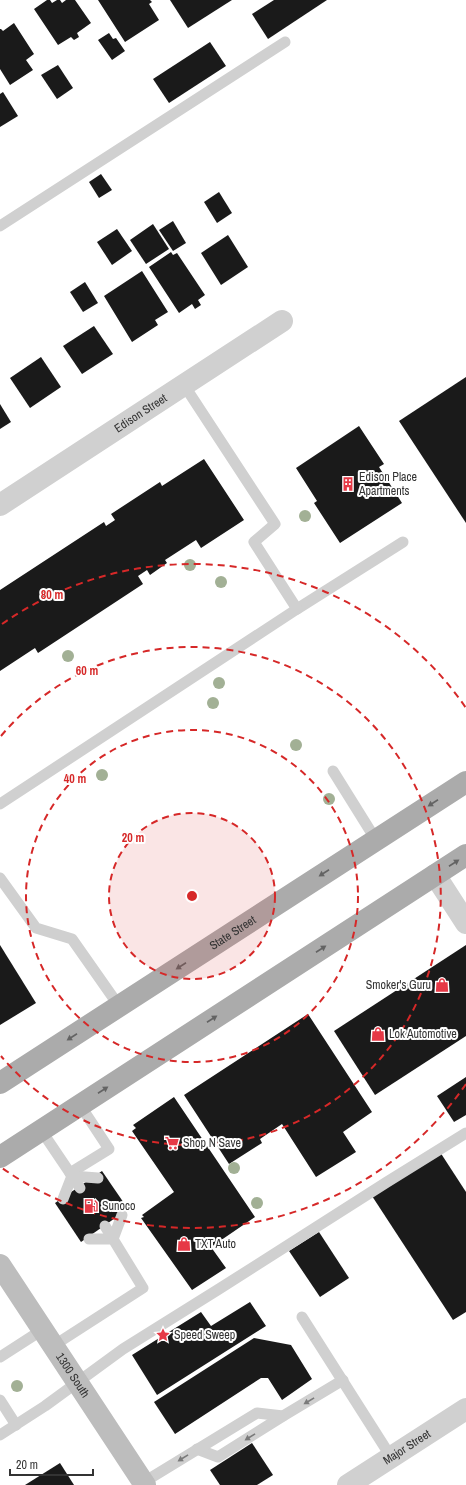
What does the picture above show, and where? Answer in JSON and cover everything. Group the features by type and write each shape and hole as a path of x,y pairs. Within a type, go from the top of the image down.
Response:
{"main road":[{"name":"State Street","path":"0,1083 466,782"},
{"path":"0,1157 466,855"},
{"name":"1300 South","path":"0,1265 144,1484"}],"street":[{"name":"Edison Street","path":"0,505 282,320"},
{"path":"435,876 466,923"},
{"name":"Major Street","path":"348,1485 466,1409"}],"lane":[{"path":"0,226 285,42"},
{"path":"184,385 275,524 254,542 297,609"},
{"path":"0,804 297,609 403,542"},
{"path":"333,771 376,840"},
{"path":"0,878 36,928 72,939 119,1006"},
{"path":"63,1200 71,1174 109,1149 80,1105"},
{"path":"41,1130 80,1188"},
{"path":"0,1435 77,1383 122,1349 219,1290 466,1133"},
{"path":"71,1174 98,1178"},
{"path":"113,1239 122,1215"},
{"path":"0,1357 48,1338 144,1288 105,1226"},
{"path":"89,1239 113,1239"},
{"path":"302,1317 391,1457"},
{"path":"197,1449 218,1457 343,1380"},
{"path":"0,1400 16,1425"},
{"path":"144,1484 197,1449 257,1413 283,1416"}],"building":[{"path":"47,0 50,0 52,3 60,0 62,3 66,0 75,0 91,23 77,33 79,37 74,40 71,37 58,45 34,9"},
{"path":"98,0 150,0 152,2 149,4 159,20 125,42"},
{"path":"170,0 232,0 188,28"},
{"path":"274,0 327,0 268,39 252,14"},
{"path":"14,23 34,54 26,60 33,70 10,85 0,69 0,29 3,31"},
{"path":"109,33 113,39 116,38 125,51 112,60 98,40"},
{"path":"210,42 226,66 169,103 153,79"},
{"path":"58,65 73,88 57,99 41,75"},
{"path":"3,92 18,116 0,127 0,94"},
{"path":"101,174 112,190 99,198 89,182"},
{"path":"219,192 232,213 217,223 204,202"},
{"path":"173,221 186,243 173,251 159,230"},
{"path":"153,224 169,249 146,264 130,240"},
{"path":"117,229 132,251 112,265 97,242"},
{"path":"228,235 248,267 221,285 201,253"},
{"path":"171,252 173,255 177,253 205,295 198,300 201,305 195,309 192,304 179,313 149,267"},
{"path":"142,271 168,312 155,320 158,325 132,342 104,296"},
{"path":"85,282 98,303 83,312 70,292"},
{"path":"94,326 113,354 82,374 63,346"},
{"path":"41,357 61,387 30,408 10,378"},
{"path":"466,377 466,523 399,421"},
{"path":"0,404 11,422 0,429"},
{"name":"Edison Place Apartments","path":"359,426 384,464 379,467 402,503 340,543 314,503 317,501 296,468"},
{"path":"204,459 244,520 201,548 196,540 165,560 167,563 150,575 147,570 138,576 143,584 38,653 35,648 0,671 0,590 104,522 106,526 115,520 111,514 160,482 162,486"},
{"path":"0,945 36,1003 0,1025"},
{"path":"466,945 466,1036 375,1095 334,1031"},
{"path":"308,1014 372,1112 343,1132 356,1152 316,1177 282,1124 260,1139 262,1143 229,1164 184,1095"},
{"path":"466,1077 466,1115 454,1122 437,1096"},
{"path":"174,1097 255,1217 211,1247 226,1268 192,1290 141,1218 144,1217 142,1215 174,1192 132,1131 136,1128 133,1125"},
{"path":"440,1152 466,1192 466,1312 453,1320 372,1196"},
{"name":"Sunoco","path":"102,1171 128,1209 81,1242 55,1203"},
{"path":"319,1232 349,1278 320,1297 289,1251"},
{"path":"250,1302 266,1326 157,1395 132,1355 201,1312 211,1326"},
{"path":"254,1338 291,1345 312,1379 282,1400 268,1378 261,1378 175,1434 154,1402"},
{"path":"252,1443 273,1475 257,1485 220,1485 210,1470"},
{"path":"60,1463 74,1485 25,1485"}],"place":[{"name":"Edison Place Apartments","path":"348,484"},
{"name":"Smoker's Guru","path":"442,985"},
{"name":"Lok Automotive","path":"378,1034"},
{"name":"Shop N Save","path":"172,1143"},
{"name":"Sunoco","path":"91,1206"},
{"name":"TXT Auto","path":"184,1244"},
{"name":"Speed Sweep","path":"163,1335"}]}
